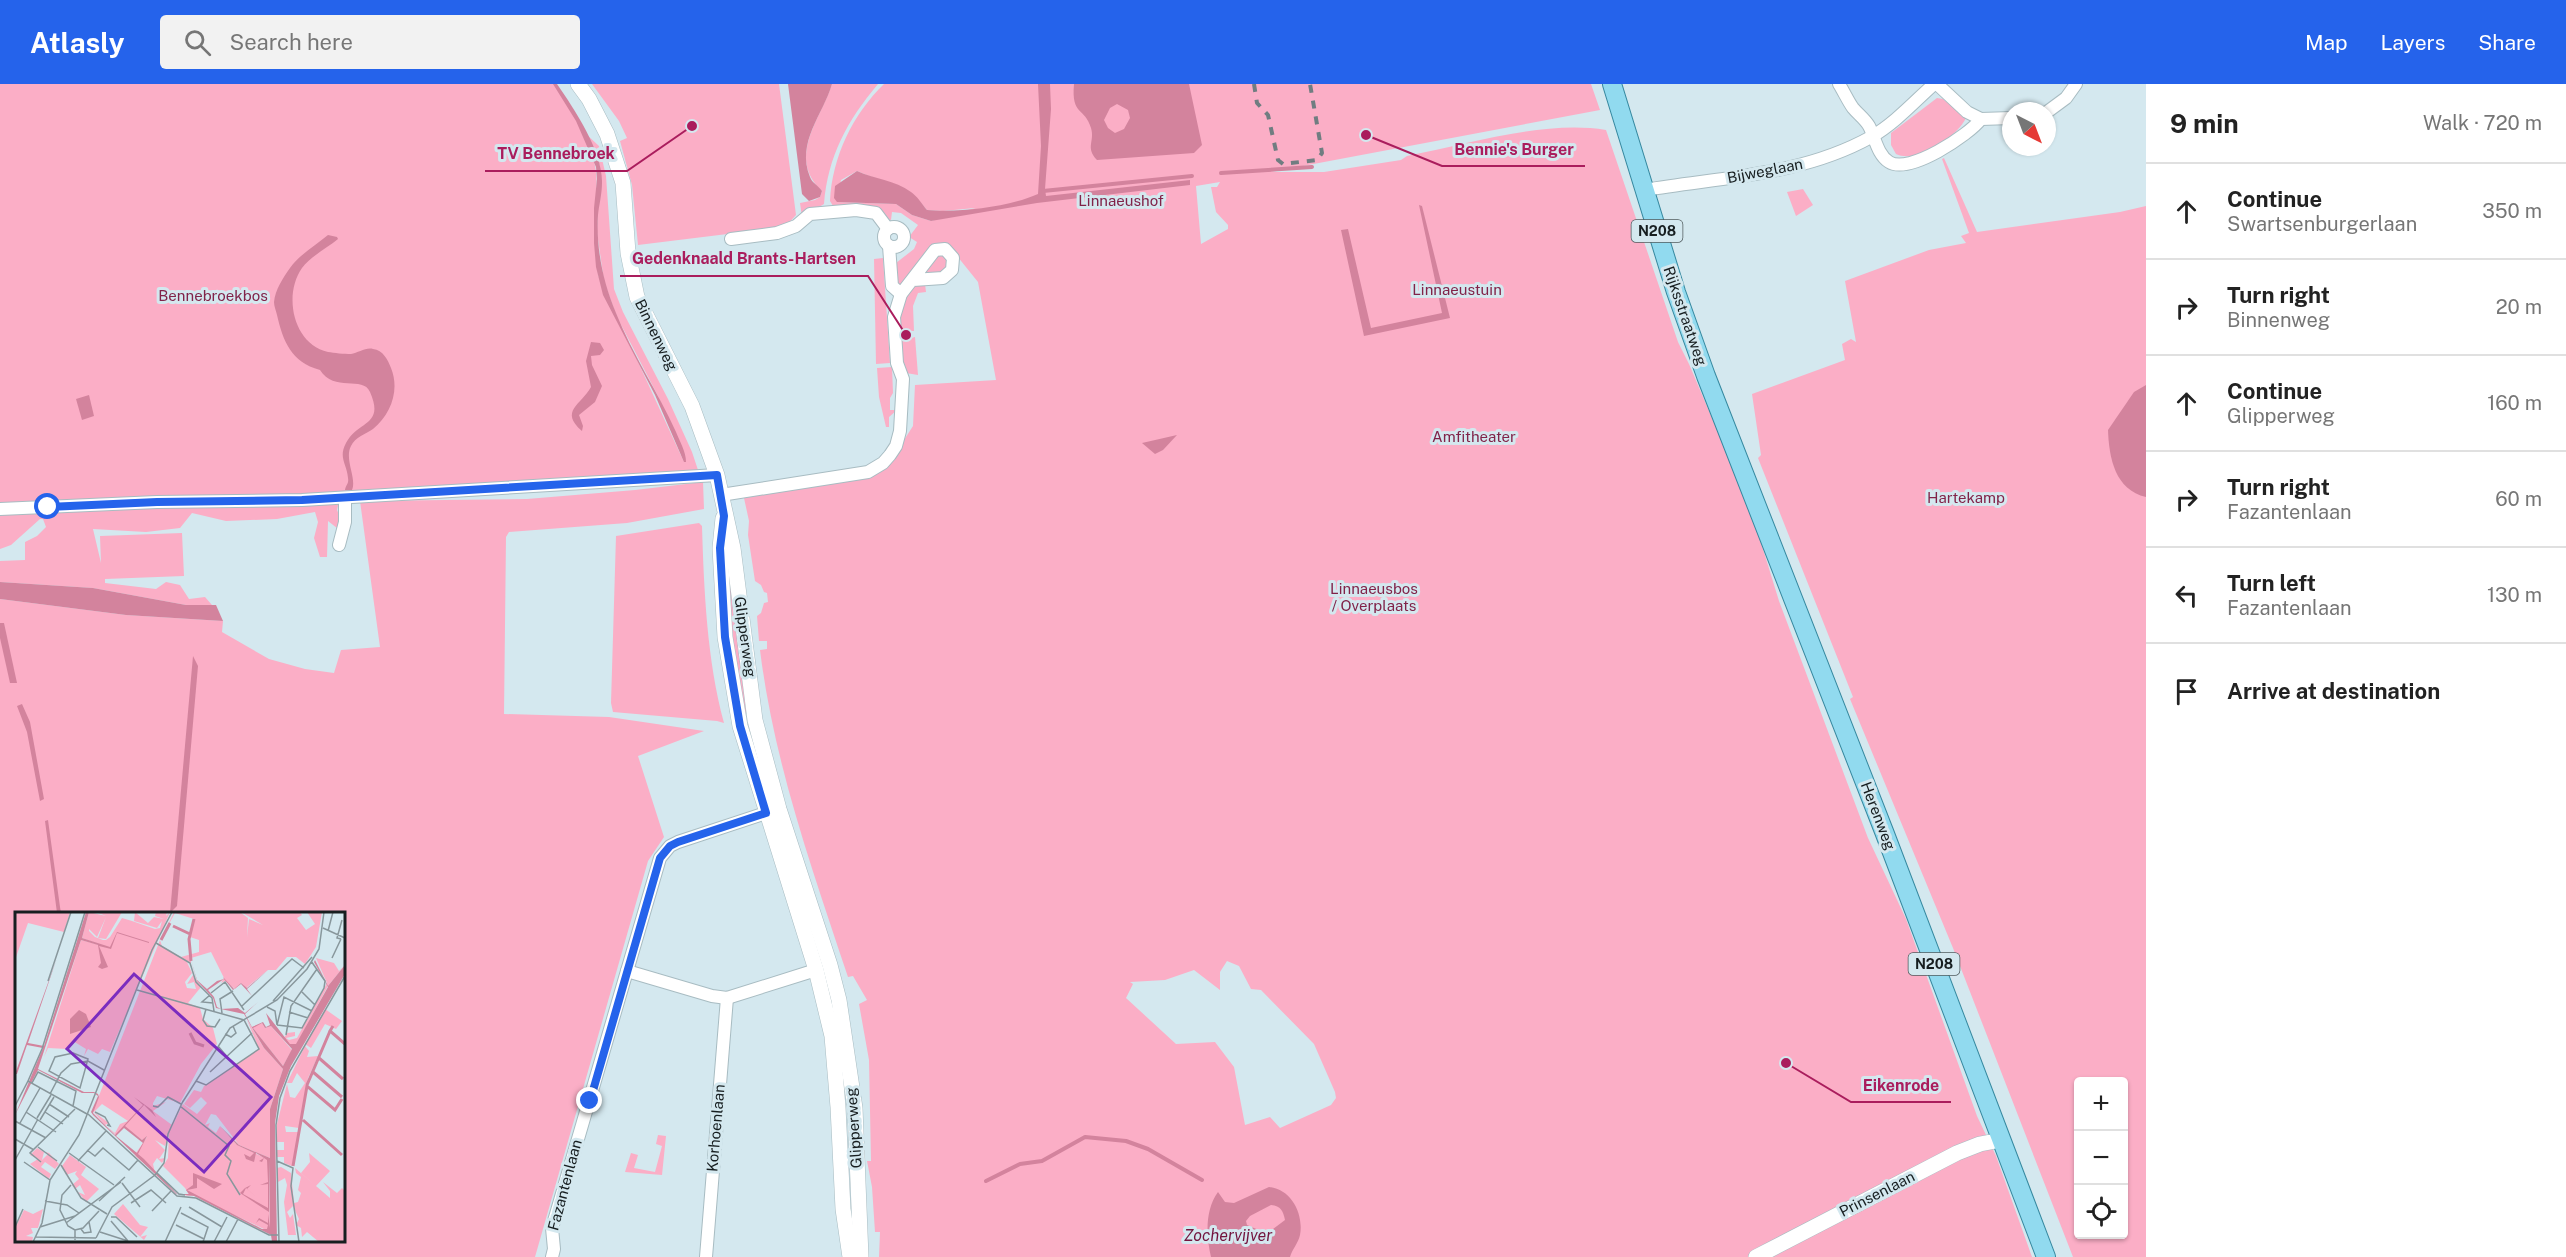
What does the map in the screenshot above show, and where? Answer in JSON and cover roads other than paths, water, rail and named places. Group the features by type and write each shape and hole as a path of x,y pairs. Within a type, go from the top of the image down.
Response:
{"main road":[{"name":"Rijksstraatweg","path":"1612,84 1676,292 1706,376"},
{"name":"Herenweg","path":"1706,376 1882,827 2046,1257"}],"street":[{"name":"Binnenweg","path":"578,84 608,134 623,183 628,253 637,297 692,406 717,475 724,516"},
{"path":"1839,84 1853,107 1869,125 1872,136 1886,160 1898,165 1912,163 1960,139 1981,119"},
{"path":"1935,84 1966,112 1981,119 2002,118"},
{"name":"Bijweglaan","path":"1645,190 1778,171 1807,164 1872,136 1935,84"},
{"path":"2056,105 2066,98 2076,84"},
{"path":"731,239 777,233 796,226 810,214 828,211 876,213 888,229 892,227 900,230 903,237 900,245 889,246 892,286 901,294"},
{"path":"721,495 868,472 883,463 896,446 901,423 903,379 897,363 894,317 901,294 914,280"},
{"path":"0,509 157,502 345,498 717,475"},
{"path":"339,545 345,522 345,498"},
{"name":"Glipperweg","path":"724,516 733,548 755,720 772,811 823,967 855,1108 861,1257"},
{"name":"Fazantenlaan","path":"556,1256 552,1228 657,867 665,851 678,842 772,811"},
{"path":"627,971 712,996 727,998 823,967"},
{"name":"Korhoenlaan","path":"706,1257 727,998"},
{"name":"Glipperweg","path":"832,1002 832,1036 843,1209 850,1257"},
{"name":"Prinsenlaan","path":"1756,1257 1957,1154 1980,1144 2001,1140"}],"water":[{"path":"553,84 557,84 579,119 598,158 602,191 598,215 598,240 607,289 630,343 676,432 686,462 684,462 655,395 603,295 596,267 594,243 596,167 576,121"},
{"path":"788,84 832,84 808,140 806,152 811,179 822,191 820,197 809,201 802,194"},
{"path":"1038,84 1050,84 1051,109 1046,196 1190,180 1190,185 1037,203 931,221 912,215 896,204 837,202 834,198 835,186 857,171 905,188 927,210 954,211 984,208 1026,199 1038,194 1041,146"},
{"path":"1074,84 1189,84 1202,145 1194,153 1097,160 1091,148 1091,128 1076,106","holes":["1117,104 1128,110 1130,118 1124,129 1115,133 1108,128 1104,120 1110,108"]},
{"path":"1419,205 1422,206 1450,318 1364,336 1341,230 1348,229 1371,328 1442,313"},
{"path":"328,235 338,239 305,264 296,279 293,304 299,329 316,347 328,352 351,354 365,349 380,351 390,365 395,385 392,401 385,416 373,429 358,438 351,446 349,457 353,480 352,490 345,490 348,480 343,453 351,436 372,417 374,403 370,392 361,385 333,381 320,370 302,362 295,356 282,333 274,304 280,284 294,263"},
{"path":"591,342 600,343 604,350 600,355 591,356 592,365 602,386 595,402 579,415 583,426 582,431 575,424 572,413 591,387 586,361"},
{"path":"2146,385 2146,497 2127,488 2121,480 2112,462 2108,430 2134,392"},
{"path":"89,395 94,416 82,420 76,399"},
{"path":"1177,435 1163,450 1155,454 1142,443"},
{"path":"0,582 93,588 186,605 216,605 223,621 126,615 0,599"},
{"path":"0,623 4,623 17,683 10,683 0,638"},
{"path":"193,656 198,666 177,906 170,912"},
{"path":"22,704 30,722 44,799 40,801 27,732 17,706"},
{"path":"48,820 61,912 57,912 45,821"},
{"name":"Zochervijver","path":"1269,1187 1284,1192 1298,1211 1301,1227 1299,1238 1290,1257 1211,1257 1208,1223 1214,1199 1218,1192 1225,1202 1234,1203","holes":["1271,1205 1281,1210 1285,1220 1273,1229 1261,1231 1247,1225 1246,1221 1250,1216"]}],"waterway":[{"path":"1221,173 1312,167"},
{"path":"1043,191 1192,176"},
{"path":"986,1181 1020,1164 1042,1161 1085,1137 1126,1141 1148,1149 1202,1180"}],"railway":[{"path":"1254,84 1257,103 1268,115 1278,160 1283,164 1317,160 1322,153 1310,84"}],"place":[{"name":"TV Bennebroek","path":"692,126"},
{"name":"Bennie's Burger","path":"1366,135"},
{"name":"Gedenknaald Brants-Hartsen","path":"906,335"},
{"name":"Eikenrode","path":"1786,1063"}],"park label":[{"name":"Linnaeushof","path":"1121,201"},
{"name":"Linnaeustuin","path":"1457,290"},
{"name":"Bennebroekbos","path":"213,296"},
{"name":"Amfitheater","path":"1474,437"},
{"name":"Hartekamp","path":"1966,498"},
{"name":"Linnaeusbos / Overplaats","path":"1374,598"}]}
